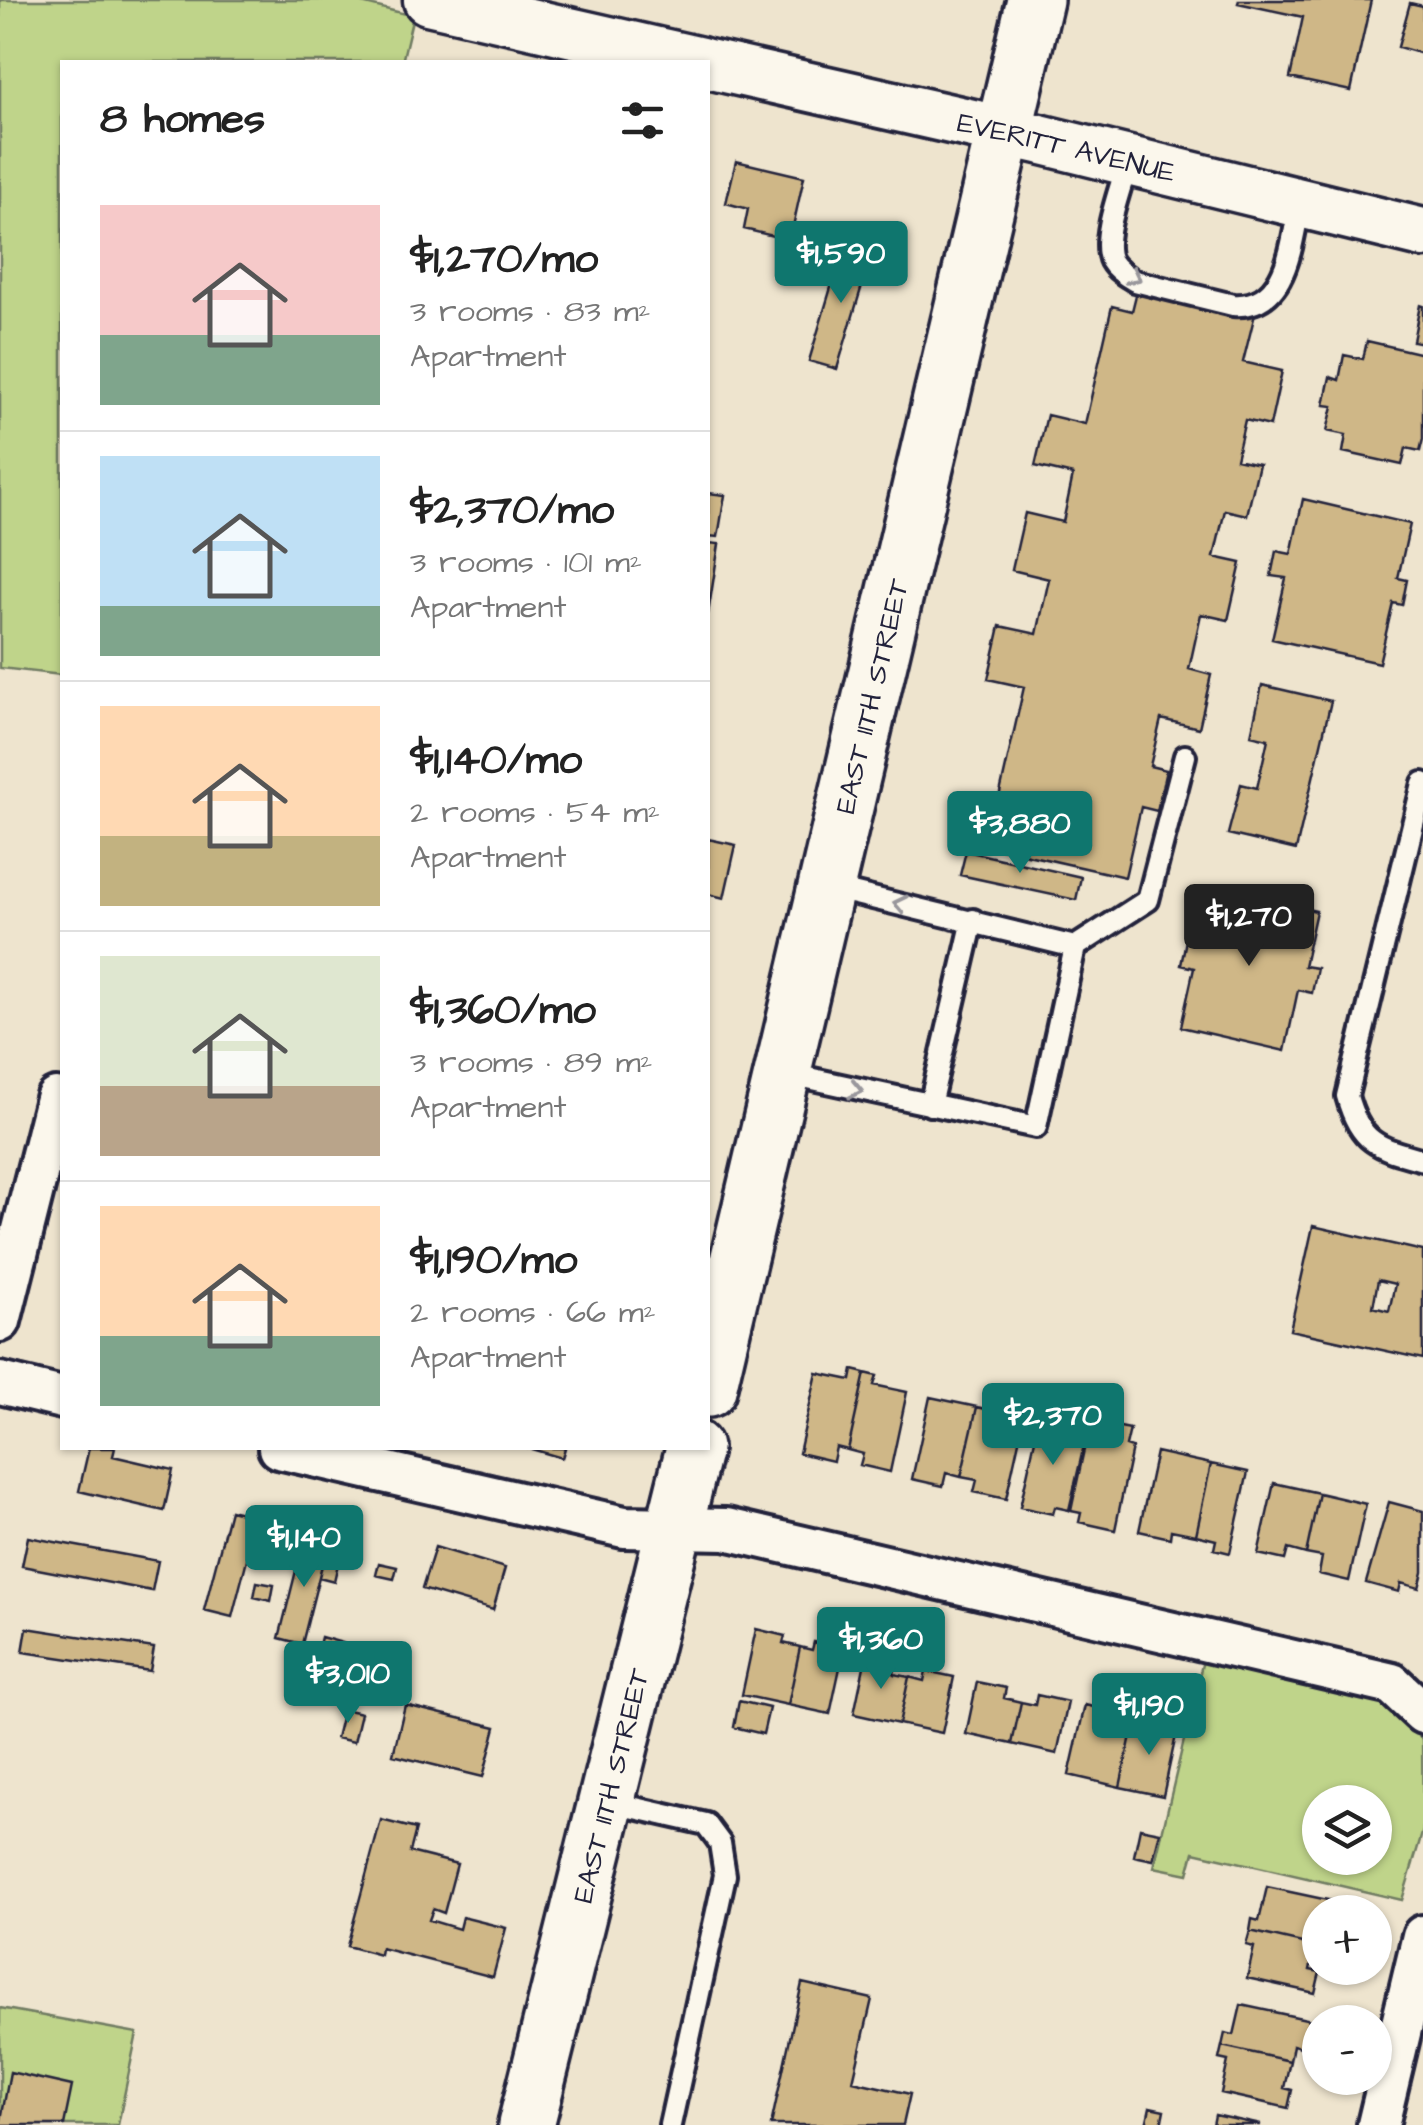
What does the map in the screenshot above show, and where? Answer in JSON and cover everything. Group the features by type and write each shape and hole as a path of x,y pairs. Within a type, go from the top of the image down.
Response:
{"main road":[{"name":"EAST 11TH STREET","path":"710,1382 1035,0"},
{"name":"EAST 11TH STREET","path":"526,2125 693,1450"}],"street":[{"name":"EVERITT AVENUE","path":"449,3 691,60"},
{"name":"EVERITT AVENUE","path":"710,64 1006,131 1423,233"},
{"path":"0,1321 56,1099"},
{"path":"0,1384 60,1398"},
{"path":"287,1450 624,1527 726,1528 1392,1684 1423,1713"},
{"path":"1378,2125 1423,1936"}],"lane":[{"path":"1128,161 1107,242 1111,260 1135,281 1247,306 1274,290 1282,280 1300,203"},
{"path":"783,1072 1036,1127 1075,947 1148,900 1185,756"},
{"path":"1423,783 1347,1096 1354,1120 1380,1148 1423,1160"},
{"path":"827,887 1075,947"},
{"path":"930,1105 973,920"},
{"path":"607,1801 706,1824 720,1843 725,1875 670,2125"}],"green space":[{"path":"0,0 350,0 413,16 402,60 60,60 60,675 0,668"},
{"path":"1203,1660 1381,1702 1422,1739 1423,1830 1402,1900 1194,1852 1188,1874 1154,1867"},
{"path":"0,2008 137,2033 118,2125 0,2125"}],"building":[{"path":"1371,0 1351,91 1290,78 1303,17 1238,3"},
{"path":"1410,3 1423,6 1423,54 1398,47"},
{"path":"736,161 804,177 790,240 744,229 748,209 726,203"},
{"path":"844,244 872,252 837,369 809,361"},
{"path":"1138,287 1255,314 1243,362 1282,371 1270,426 1245,420 1236,459 1259,464 1247,515 1225,510 1214,557 1241,563 1228,620 1201,614 1189,669 1211,675 1199,728 1161,719 1150,766 1166,770 1157,811 1141,807 1125,877 988,846 1024,687 988,679 1000,626 1037,634 1049,579 1012,570 1025,513 1063,522 1073,475 1035,466 1047,415 1085,424 1112,306 1132,311"},
{"path":"1420,305 1423,306 1423,343 1413,341"},
{"path":"1367,341 1423,354 1423,439 1420,451 1406,448 1402,465 1343,452 1346,435 1327,431 1333,406 1324,405 1330,377 1339,380 1344,355 1363,359"},
{"path":"710,493 725,495 718,537 710,536"},
{"path":"1303,499 1410,524 1398,578 1407,580 1402,605 1393,603 1379,663 1272,639 1286,578 1271,576 1276,551 1291,554"},
{"path":"710,543 719,544 710,601"},
{"path":"1262,685 1331,701 1296,850 1228,834 1241,784 1257,788 1268,739 1251,735"},
{"path":"710,839 736,845 724,898 710,894"},
{"path":"966,851 1081,877 1076,900 960,875"},
{"path":"1212,888 1316,911 1304,966 1317,968 1312,993 1298,990 1285,1051 1181,1027 1194,968 1181,965 1186,940 1200,943"},
{"path":"1313,1226 1423,1251 1423,1359 1290,1330","holes":["1378,1280 1395,1284 1389,1311 1373,1307"]},
{"path":"853,1370 865,1373 848,1450 836,1447 833,1461 799,1453 817,1373 851,1380"},
{"path":"865,1373 877,1376 874,1385 907,1392 890,1472 860,1465 863,1454 848,1450"},
{"path":"930,1397 977,1407 961,1477 946,1473 943,1486 912,1479"},
{"path":"977,1407 1024,1418 1006,1499 974,1492 977,1480 961,1477"},
{"path":"1039,1421 1087,1432 1069,1510 1055,1507 1053,1514 1020,1507"},
{"path":"1090,1421 1130,1429 1126,1446 1132,1448 1115,1530 1079,1522 1081,1513 1071,1511"},
{"path":"89,1450 114,1450 113,1456 173,1470 164,1511 79,1491"},
{"path":"535,1450 564,1450 562,1458"},
{"path":"1156,1452 1211,1464 1196,1535 1171,1530 1170,1538 1139,1531"},
{"path":"1211,1464 1248,1472 1230,1553 1214,1549 1216,1540 1196,1535"},
{"path":"1274,1483 1319,1493 1306,1554 1288,1549 1285,1560 1258,1554"},
{"path":"1319,1493 1366,1504 1349,1581 1319,1574 1322,1557 1306,1554"},
{"path":"1389,1502 1423,1511 1423,1572 1419,1588 1401,1583 1399,1592 1366,1583"},
{"path":"230,1510 258,1517 232,1617 204,1610"},
{"path":"305,1535 328,1541 302,1644 279,1638"},
{"path":"28,1537 158,1561 152,1591 22,1566"},
{"path":"435,1547 505,1568 493,1610 422,1589"},
{"path":"323,1561 338,1564 334,1581 319,1577"},
{"path":"379,1563 397,1567 394,1579 376,1575"},
{"path":"257,1582 274,1585 271,1601 254,1597"},
{"path":"27,1628 154,1648 150,1671 23,1652"},
{"path":"756,1629 785,1636 783,1643 800,1647 788,1705 742,1695"},
{"path":"321,1637 343,1643 337,1664 316,1658"},
{"path":"814,1642 844,1649 830,1714 788,1705 800,1647 812,1650"},
{"path":"866,1657 896,1663 894,1674 909,1677 899,1724 854,1714"},
{"path":"926,1671 954,1677 942,1733 899,1724 909,1677 924,1681"},
{"path":"977,1682 1006,1688 1004,1698 1021,1702 1012,1744 966,1734"},
{"path":"1037,1695 1068,1702 1057,1754 1012,1744 1021,1702 1035,1705"},
{"path":"739,1701 769,1708 763,1734 734,1727"},
{"path":"405,1705 496,1727 483,1777 393,1755"},
{"path":"1085,1705 1115,1712 1112,1721 1133,1726 1120,1787 1069,1775"},
{"path":"343,1709 361,1713 354,1742 336,1738"},
{"path":"1152,1720 1178,1726 1163,1796 1120,1787 1133,1726 1150,1729"},
{"path":"381,1820 416,1829 410,1852 457,1864 444,1913 433,1909 429,1920 459,1929 462,1917 506,1928 493,1977 381,1948 380,1955 347,1946"},
{"path":"1140,1828 1160,1832 1153,1860 1134,1856"},
{"path":"1267,1887 1304,1895 1302,1943 1250,1931 1252,1919 1259,1921"},
{"path":"1250,1931 1302,1943 1302,1985 1317,1985 1315,1993 1247,1978 1254,1947 1246,1945"},
{"path":"802,1983 872,1999 853,2081 910,2094 903,2125 771,2125"},
{"path":"1241,2005 1302,2018 1302,2047 1293,2045 1290,2061 1222,2046 1225,2033 1234,2035"},
{"path":"1222,2046 1290,2061 1284,2088 1292,2090 1288,2108 1221,2093 1228,2061 1219,2059"},
{"path":"10,2072 72,2086 64,2125 0,2125"},
{"path":"1150,2107 1164,2110 1161,2125 1146,2125"},
{"path":"1215,2115 1261,2125 1213,2125"}]}
